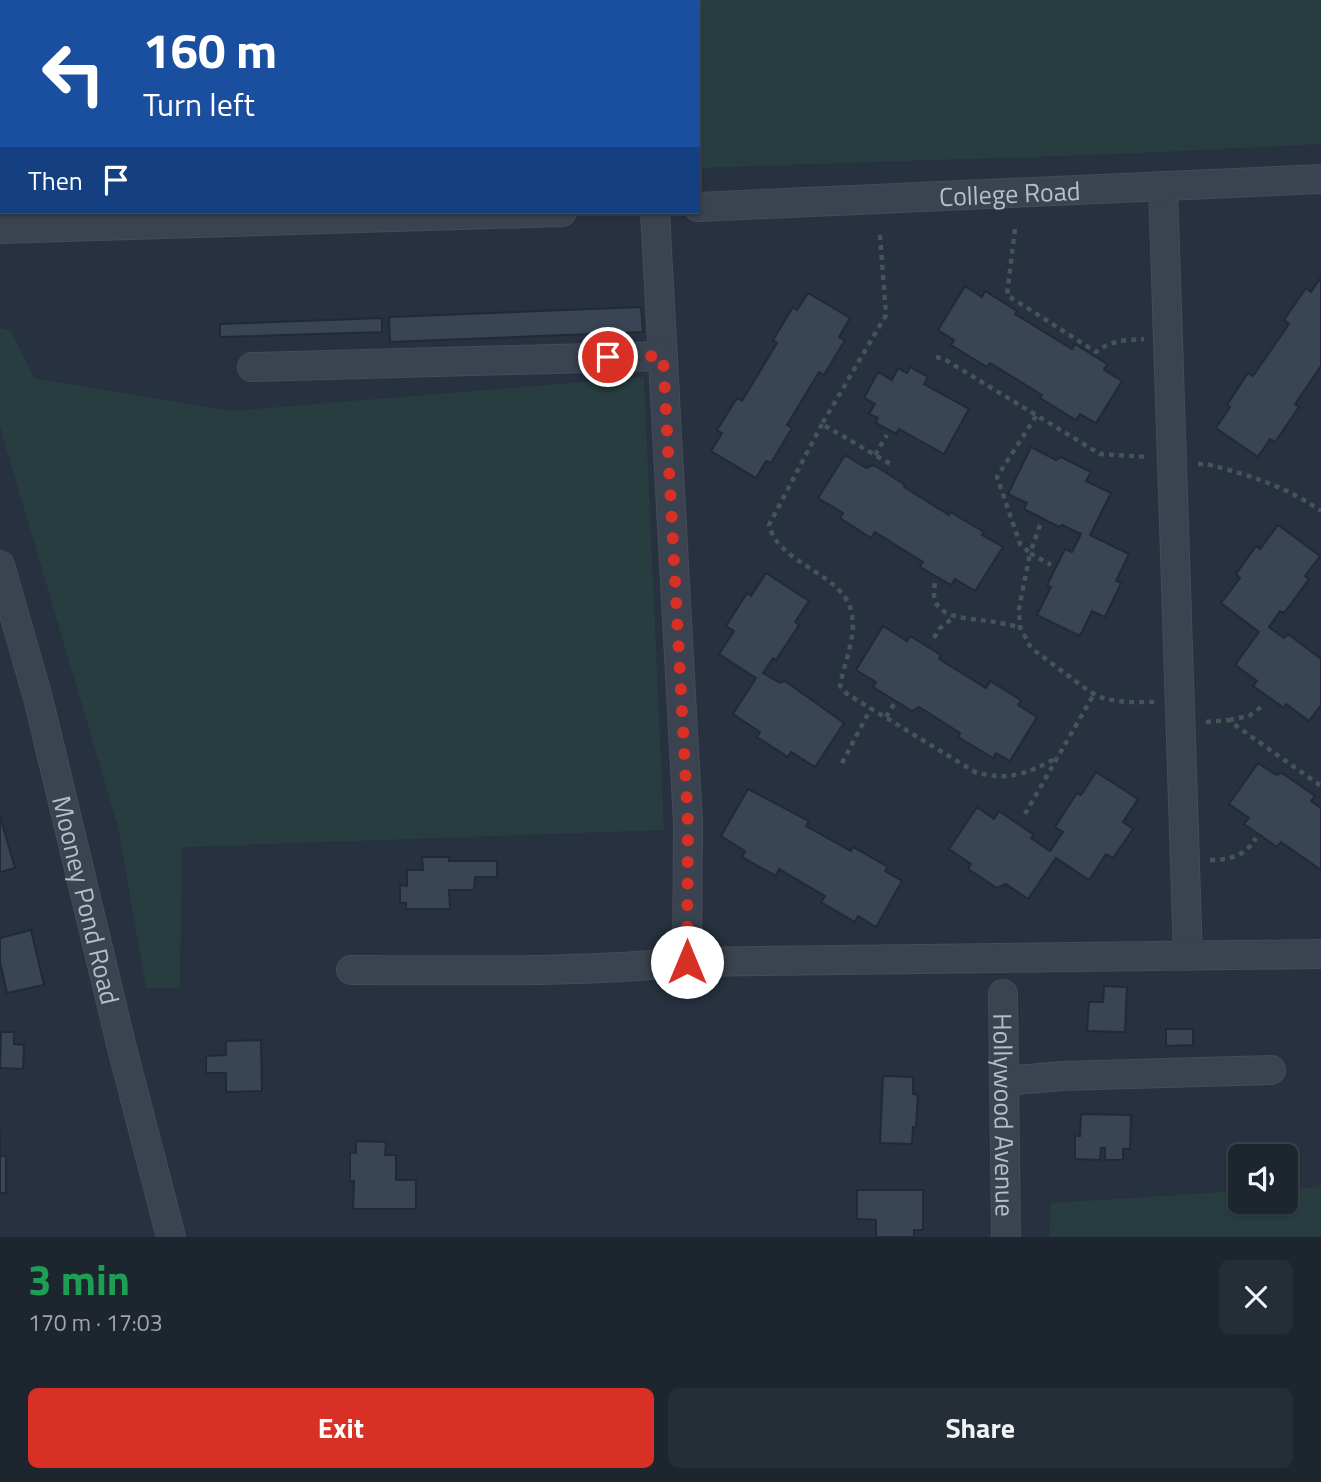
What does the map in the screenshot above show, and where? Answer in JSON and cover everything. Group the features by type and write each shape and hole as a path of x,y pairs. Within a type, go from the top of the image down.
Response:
{"street":[{"name":"College Road","path":"700,207 1321,179"},
{"path":"1163,186 1188,956"},
{"path":"0,229 496,214"},
{"path":"655,214 688,823 687,962"},
{"path":"252,367 663,356"},
{"name":"Mooney Pond Road","path":"0,565 38,698 122,1048 171,1237"},
{"path":"351,970 513,970 640,967 687,962 1321,954"},
{"name":"Hollywood Avenue","path":"1003,994 1006,1237"},
{"path":"1004,1081 1062,1076 1270,1070"}],"path":[{"path":"1015,229 1007,295 1096,352 1117,341 1168,338"},
{"path":"880,235 886,315 822,424 769,525 771,536 794,557 839,589 849,603 852,633 840,685 847,694 975,772 995,778 1034,770 1058,757"},
{"path":"936,357 944,359 1100,454 1208,464 1268,481 1300,497 1321,512"},
{"path":"1036,416 997,477 1020,544 1051,565"},
{"path":"822,424 894,466"},
{"path":"875,455 887,435"},
{"path":"1040,525 1030,553 1019,609 1020,627 1031,648 1094,694 1105,699 1228,720 1249,716 1265,704"},
{"path":"935,583 934,600 944,612 1020,627"},
{"path":"934,638 939,629 954,616"},
{"path":"1025,814 1094,694"},
{"path":"886,717 894,704"},
{"path":"842,763 871,708"},
{"path":"1228,720 1321,786"},
{"path":"1185,860 1222,860 1237,857 1250,848 1256,838"}],"green space":[{"path":"700,0 1321,0 1321,144 1119,154 700,168"},
{"path":"0,328 11,331 34,378 231,411 644,377 664,830 182,847 180,988 146,988 118,827 0,427"},
{"path":"1321,1187 1321,1237 1049,1237 1051,1203 1228,1192 1228,1214 1298,1214 1298,1188"}],"building":[{"path":"1321,277 1321,366 1295,404 1299,407 1275,442 1270,439 1258,457 1216,428 1248,373 1253,376 1289,324 1284,320 1306,288 1311,292"},
{"path":"965,286 982,297 985,291 1017,311 1015,314 1072,349 1075,344 1107,364 1104,370 1122,381 1096,423 1080,414 1076,420 990,363 987,367 951,345 954,340 938,330"},
{"path":"808,293 850,318 839,337 845,340 824,375 819,372 787,425 792,428 771,463 766,461 756,478 711,451 722,433 717,430 737,398 742,401 777,343 773,340 793,307 797,310"},
{"path":"641,307 643,332 390,342 389,317"},
{"path":"382,318 382,332 220,337 220,324"},
{"path":"910,367 928,377 924,384 969,409 944,454 899,429 896,434 876,423 878,418 869,414 875,404 864,398 878,372 892,380 898,368 907,373"},
{"path":"1031,447 1056,460 1061,457 1091,472 1086,481 1111,493 1090,535 1129,554 1116,581 1121,583 1105,617 1092,611 1080,636 1037,615 1051,587 1047,585 1065,549 1072,552 1081,534 1062,525 1059,527 1024,509 1027,503 1008,494"},
{"path":"845,455 866,468 874,465 905,485 904,487 949,515 950,512 984,532 982,535 1003,547 975,591 955,579 951,585 920,567 923,562 875,532 871,538 840,518 843,513 818,498"},
{"path":"1278,525 1320,556 1305,576 1309,579 1284,613 1280,611 1269,627 1284,638 1288,634 1321,659 1321,705 1309,721 1286,704 1284,708 1253,686 1257,681 1235,665 1259,632 1221,603 1240,578 1236,574 1256,546 1260,549"},
{"path":"766,573 809,601 795,622 799,625 776,660 773,658 763,673 780,683 785,681 844,723 815,767 791,752 788,757 757,737 760,732 733,714 756,678 719,654 734,631 726,626 747,593 751,596"},
{"path":"883,626 907,641 910,636 941,655 939,659 986,688 990,681 1021,700 1018,705 1037,717 1010,761 996,753 993,758 958,737 960,733 919,707 912,711 873,687 876,682 856,670"},
{"path":"1258,763 1276,775 1282,773 1315,796 1311,801 1321,808 1321,870 1281,842 1277,847 1244,824 1249,818 1229,804"},
{"path":"1096,772 1138,799 1123,822 1133,829 1113,858 1106,854 1089,880 1056,858 1028,899 1006,884 997,888 968,869 971,864 949,849 977,807 994,819 999,811 1034,835 1031,838 1050,851 1063,832 1055,827 1077,793 1081,795"},
{"path":"748,789 809,821 806,826 851,851 853,847 888,867 885,871 902,881 876,927 858,916 855,922 821,902 825,896 779,869 776,876 742,857 745,851 721,836"},
{"path":"0,816 15,868 0,872"},
{"path":"422,857 449,857 449,861 497,861 497,877 475,877 474,890 449,890 450,909 406,909 406,903 400,903 400,885 407,886 407,870 423,870"},
{"path":"31,930 44,985 7,993 0,962 0,938"},
{"path":"1104,986 1127,987 1125,1032 1087,1031 1089,1002 1103,1002"},
{"path":"1166,1029 1193,1029 1193,1045 1166,1046"},
{"path":"1,1032 14,1032 14,1044 24,1045 23,1069 0,1068"},
{"path":"261,1040 262,1091 226,1092 226,1073 206,1073 206,1056 226,1055 226,1041"},
{"path":"883,1076 913,1077 913,1094 918,1095 912,1144 880,1143"},
{"path":"1081,1114 1131,1115 1130,1149 1123,1149 1123,1160 1105,1160 1105,1148 1101,1148 1100,1160 1075,1159 1075,1136 1080,1136"},
{"path":"356,1141 386,1142 385,1155 396,1155 396,1180 416,1180 416,1209 353,1209 354,1181 350,1181 350,1152 356,1153"},
{"path":"0,1156 6,1156 6,1193 0,1193"},
{"path":"857,1190 923,1190 923,1230 914,1230 914,1237 876,1237 876,1220 857,1219"}],"route":[{"path":"608,357 663,356 688,823 687,962"}]}
